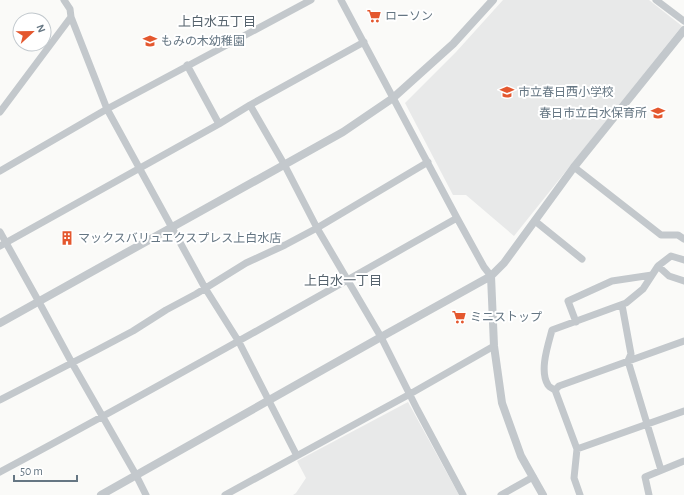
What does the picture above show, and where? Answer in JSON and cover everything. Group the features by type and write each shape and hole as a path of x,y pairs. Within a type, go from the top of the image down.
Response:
{"street":[{"path":"64,0 70,9 71,16 107,109 173,227 205,288 239,342 297,456"},
{"path":"0,171 107,109 311,0"},
{"path":"341,0 457,218 491,276 494,346 502,403 521,456 543,495"},
{"path":"0,323 343,132 393,98 453,44 493,0"},
{"path":"656,0 684,21"},
{"path":"0,112 71,16"},
{"path":"101,495 491,276 504,263 574,168 683,35"},
{"path":"3,245 364,42"},
{"path":"188,66 219,124"},
{"path":"250,105 284,164 317,228 381,337 463,495"},
{"path":"0,400 133,331 246,263 317,228 428,162"},
{"path":"574,168 661,235 678,235 684,239"},
{"path":"0,472 239,342 457,218"},
{"path":"535,221 582,259"},
{"path":"0,232 3,245 39,302 146,495"},
{"path":"580,495 574,478 577,449 555,390 548,385 544,374 546,352 552,330 626,303 643,289 658,266 671,256 684,260"},
{"path":"658,266 669,276 684,281"},
{"path":"576,322 568,301 612,281 652,274"},
{"path":"622,304 631,354 628,361 661,470"},
{"path":"555,390 559,386 684,341"},
{"path":"230,494 494,346"},
{"path":"577,449 684,412"},
{"path":"649,495 645,477 684,461"},
{"path":"501,495 533,476"}],"shaded area":[{"path":"503,0 649,0 682,26 514,236 466,195 453,195 405,103 456,52"},
{"path":"408,402 459,495 293,495 306,478 297,461"}],"place":[{"name":"ローソン","path":"374,16"},
{"name":"もみの木幼稚園","path":"150,41"},
{"name":"市立春日西小学校","path":"507,92"},
{"name":"春日市立白水保育所","path":"658,113"},
{"name":"マックスバリュエクスプレス上白水店","path":"67,238"},
{"name":"ミニストップ","path":"459,317"}],"district":[{"name":"上白水五丁目","path":"217,21"},
{"name":"上白水一丁目","path":"343,280"}]}
